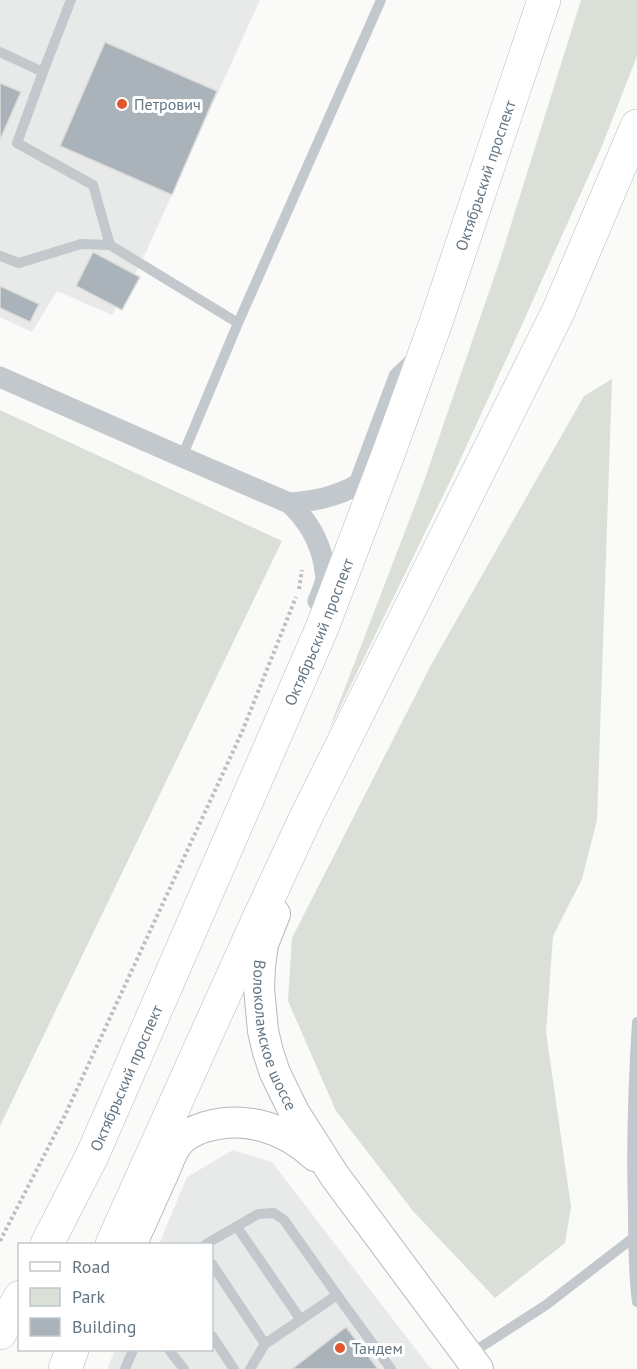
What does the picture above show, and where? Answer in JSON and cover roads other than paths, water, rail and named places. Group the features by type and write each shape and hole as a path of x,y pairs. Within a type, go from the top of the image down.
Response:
{"main road":[{"name":"Октябрьский проспект","path":"48,1243 92,1156 322,628 426,352 544,0"},
{"path":"113,1243 306,817 558,312 637,126"},
{"name":"Волоколамское шоссе","path":"306,817 296,867 263,944 259,988 260,1009 268,1052 279,1083 294,1112 334,1175 473,1362"},
{"name":"Волоколамское шоссе","path":"132,1243 176,1145 191,1132 202,1128 237,1122 272,1128 303,1145 334,1175"},
{"path":"1,1332 18,1300"},
{"path":"65,1369 72,1351"}],"street":[{"path":"289,503 319,500 359,484 399,376 426,352"},
{"path":"0,377 289,503 301,514 318,544 326,577 321,594 286,674 289,703"}],"lane":[{"path":"71,0 17,143 93,185 110,245"},
{"path":"182,457 238,323 381,0"},
{"path":"0,52 43,72"},
{"path":"0,256 19,263 81,244 110,245 238,323"},
{"path":"637,1022 632,1183 634,1282 637,1302"},
{"path":"209,1243 258,1214 274,1213 284,1220 391,1369"},
{"path":"237,1227 301,1320"},
{"path":"473,1362 633,1238"},
{"path":"213,1266 265,1344"},
{"path":"250,1369 265,1344 337,1296"},
{"path":"213,1338 234,1369"},
{"path":"127,1368 133,1351"},
{"path":"170,1351 184,1369"}],"place":[{"name":"Петрович","path":"122,104"},
{"name":"Тандем","path":"340,1348"}]}
